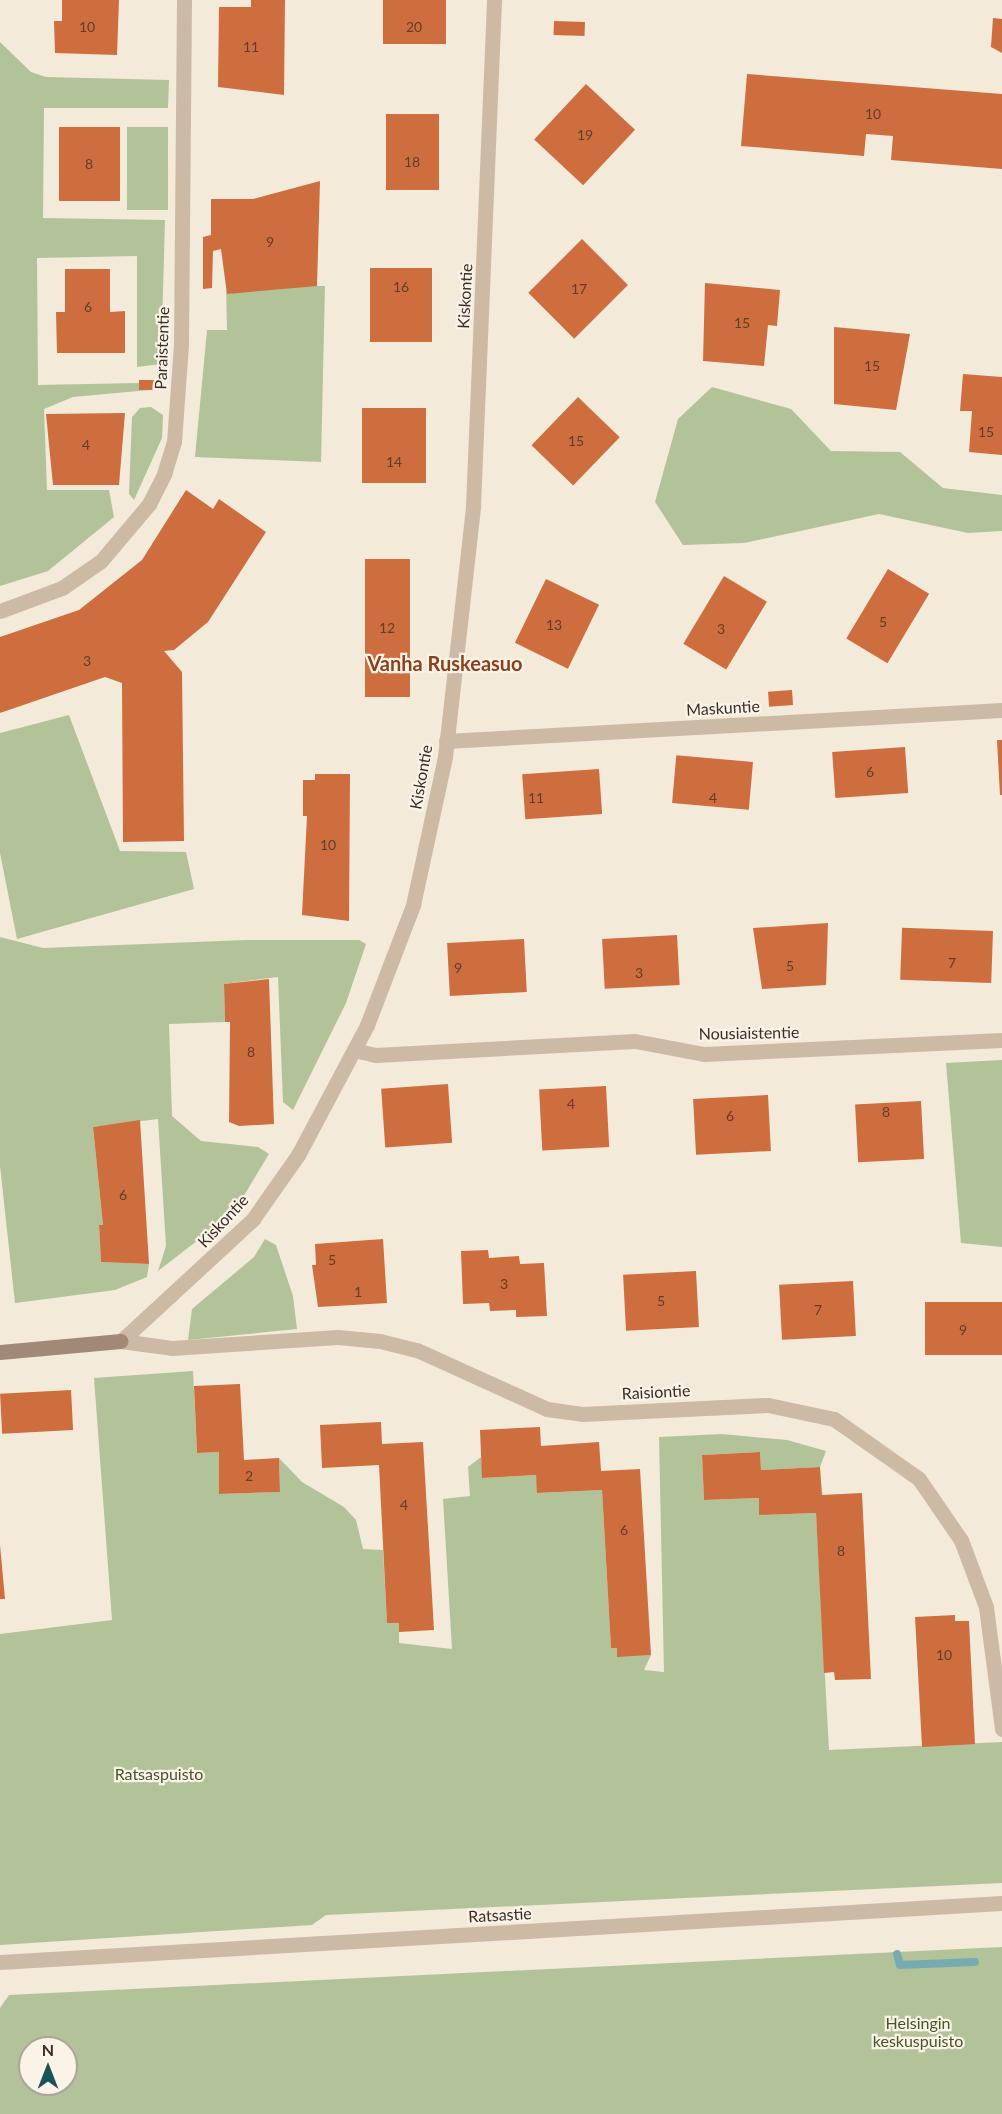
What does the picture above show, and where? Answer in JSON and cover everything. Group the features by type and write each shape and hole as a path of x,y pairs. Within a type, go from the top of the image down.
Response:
{"street":[{"name":"Paraistentie","path":"0,611 62,588 100,561 150,504 164,474 174,442 181,344 184,0"},
{"name":"Kiskontie","path":"121,1341 253,1219 298,1155 354,1050 413,905 446,741 473,506 494,0"},
{"name":"Maskuntie","path":"446,741 1002,710"},
{"name":"Nousiaistentie","path":"354,1050 375,1055 635,1041 704,1054 1002,1040"},
{"name":"Raisiontie","path":"121,1341 172,1348 330,1338 380,1341 417,1350 547,1409 582,1414 768,1405 805,1409 841,1422 919,1479 961,1540 986,1607 1002,1728"},
{"path":"0,1352 121,1341"},
{"name":"Ratsastie","path":"0,1962 1002,1903"}],"green space":[{"path":"0,42 31,72 46,77 169,80 168,108 44,108 43,218 165,220 161,364 137,367 137,256 37,258 38,385 139,383 139,390 149,390 73,397 44,409 47,490 109,490 114,517 48,571 0,586"},
{"path":"127,127 168,127 168,210 127,210"},
{"path":"226,285 227,294 272,286 325,286 321,462 195,457 207,330 227,330"},
{"path":"712,387 791,409 831,451 900,452 943,488 1002,495 1002,531 968,533 879,514 744,543 683,545 655,502 678,419"},
{"path":"151,407 163,415 162,438 134,500 129,494 132,417 140,408"},
{"path":"69,715 120,851 186,852 194,889 17,939 0,853 0,733"},
{"path":"0,937 43,948 246,940 359,940 366,944 346,1003 293,1110 283,1102 278,977 224,984 225,1022 169,1024 172,1116 201,1141 258,1147 269,1154 243,1197 215,1227 158,1271 166,1246 158,1119 93,1127 103,1225 99,1225 101,1262 149,1264 147,1277 115,1290 15,1303 0,1166"},
{"path":"1002,1060 1002,1247 961,1243 946,1063"},
{"path":"265,1239 276,1245 293,1296 297,1329 188,1340 192,1309 254,1257"},
{"name":"Ratsaspuisto","path":"193,1371 197,1453 219,1452 219,1494 280,1492 279,1458 302,1482 344,1507 356,1520 363,1549 383,1550 387,1623 399,1623 399,1643 452,1649 443,1499 470,1496 468,1467 481,1457 483,1478 536,1475 538,1493 602,1490 611,1648 617,1648 617,1656 651,1655 644,1670 664,1672 659,1437 722,1434 787,1440 826,1451 820,1467 761,1470 760,1452 702,1455 704,1500 759,1498 760,1515 816,1513 829,1750 1002,1742 1002,1883 326,1915 312,1925 0,1945 0,1634 112,1620 94,1378"},
{"name":"Helsingin keskuspuisto","path":"1002,1947 1002,2114 0,2114 0,2008 9,1995"}],"building":[{"path":"62,0 119,0 117,55 55,53 54,21 62,21"},
{"path":"251,0 285,0 284,95 218,87 219,7 251,7"},
{"path":"383,0 446,0 446,44 383,44"},
{"path":"993,18 1002,19 1002,53 991,47"},
{"path":"554,21 585,22 584,36 554,35"},
{"path":"747,74 1002,94 1002,169 891,160 893,136 866,134 864,156 741,146"},
{"path":"586,84 635,130 583,185 534,140"},
{"path":"386,114 439,114 439,190 386,190"},
{"path":"59,127 120,127 120,201 59,201"},
{"path":"320,181 317,286 227,294 221,249 213,251 212,288 203,289 203,237 211,235 211,199 253,199"},
{"path":"582,239 628,285 574,339 528,293"},
{"path":"370,268 432,268 432,342 370,342"},
{"path":"65,269 110,269 110,312 125,311 125,353 57,353 56,312 65,312"},
{"path":"705,283 780,290 777,326 768,325 764,366 703,361"},
{"path":"834,327 910,334 896,410 834,404"},
{"path":"963,374 1002,377 1002,455 969,452 972,411 960,411"},
{"path":"139,380 156,380 156,390 139,390"},
{"path":"578,397 620,437 573,485 531,445"},
{"path":"362,408 426,408 426,483 362,483"},
{"path":"125,413 119,485 53,485 46,414"},
{"path":"186,490 213,509 219,499 266,532 208,622 174,650 164,651 182,672 184,841 123,842 122,683 105,677 0,713 0,637 79,610 142,560"},
{"path":"365,559 410,559 410,697 365,697"},
{"path":"888,569 929,594 887,663 846,638"},
{"path":"724,576 767,602 726,669 683,644"},
{"path":"546,579 599,605 568,669 515,643"},
{"path":"792,690 793,705 769,707 768,692"},
{"path":"997,740 1002,740 1002,795 1000,795"},
{"path":"905,747 908,793 835,798 832,752"},
{"path":"676,755 753,762 749,810 672,803"},
{"path":"599,769 602,814 525,819 522,774"},
{"path":"315,774 350,774 349,921 302,915 307,816 303,816 303,780 315,780"},
{"path":"828,923 826,985 762,989 753,928"},
{"path":"902,928 993,931 991,983 900,980"},
{"path":"677,935 680,985 605,989 602,939"},
{"path":"524,939 527,992 450,996 447,943"},
{"path":"269,979 274,1124 239,1126 229,1122 230,1022 225,1022 224,984"},
{"path":"448,1084 452,1143 385,1148 381,1089"},
{"path":"606,1086 609,1147 542,1150 539,1090"},
{"path":"768,1095 771,1151 696,1155 693,1099"},
{"path":"921,1101 924,1159 858,1162 855,1104"},
{"path":"140,1120 149,1264 101,1262 99,1225 103,1225 93,1127"},
{"path":"383,1239 387,1303 318,1307 312,1265 316,1265 315,1244"},
{"path":"488,1250 489,1258 519,1256 520,1264 544,1263 547,1316 516,1317 516,1310 490,1311 489,1303 463,1304 461,1251"},
{"path":"696,1271 699,1327 626,1331 623,1275"},
{"path":"853,1281 856,1336 782,1340 779,1285"},
{"path":"925,1302 1002,1302 1002,1355 925,1355"},
{"path":"240,1384 244,1460 279,1458 280,1492 219,1494 219,1452 197,1453 194,1386"},
{"path":"71,1390 73,1430 2,1434 0,1394"},
{"path":"381,1422 382,1444 423,1442 434,1630 399,1632 399,1623 387,1623 379,1465 322,1468 320,1425"},
{"path":"540,1427 541,1446 599,1442 601,1471 640,1469 651,1655 617,1657 617,1648 611,1648 602,1490 537,1493 536,1475 482,1478 480,1430"},
{"path":"760,1452 761,1470 820,1467 822,1495 862,1493 871,1679 835,1680 834,1672 824,1673 816,1513 759,1515 759,1498 704,1500 702,1455"},
{"path":"0,1545 5,1599 0,1599"},
{"path":"955,1615 955,1621 969,1621 975,1744 922,1747 915,1617"}],"waterway":[{"path":"897,1954 900,1965 975,1962"}],"district":[{"name":"Vanha Ruskeasuo","path":"445,663"}]}
